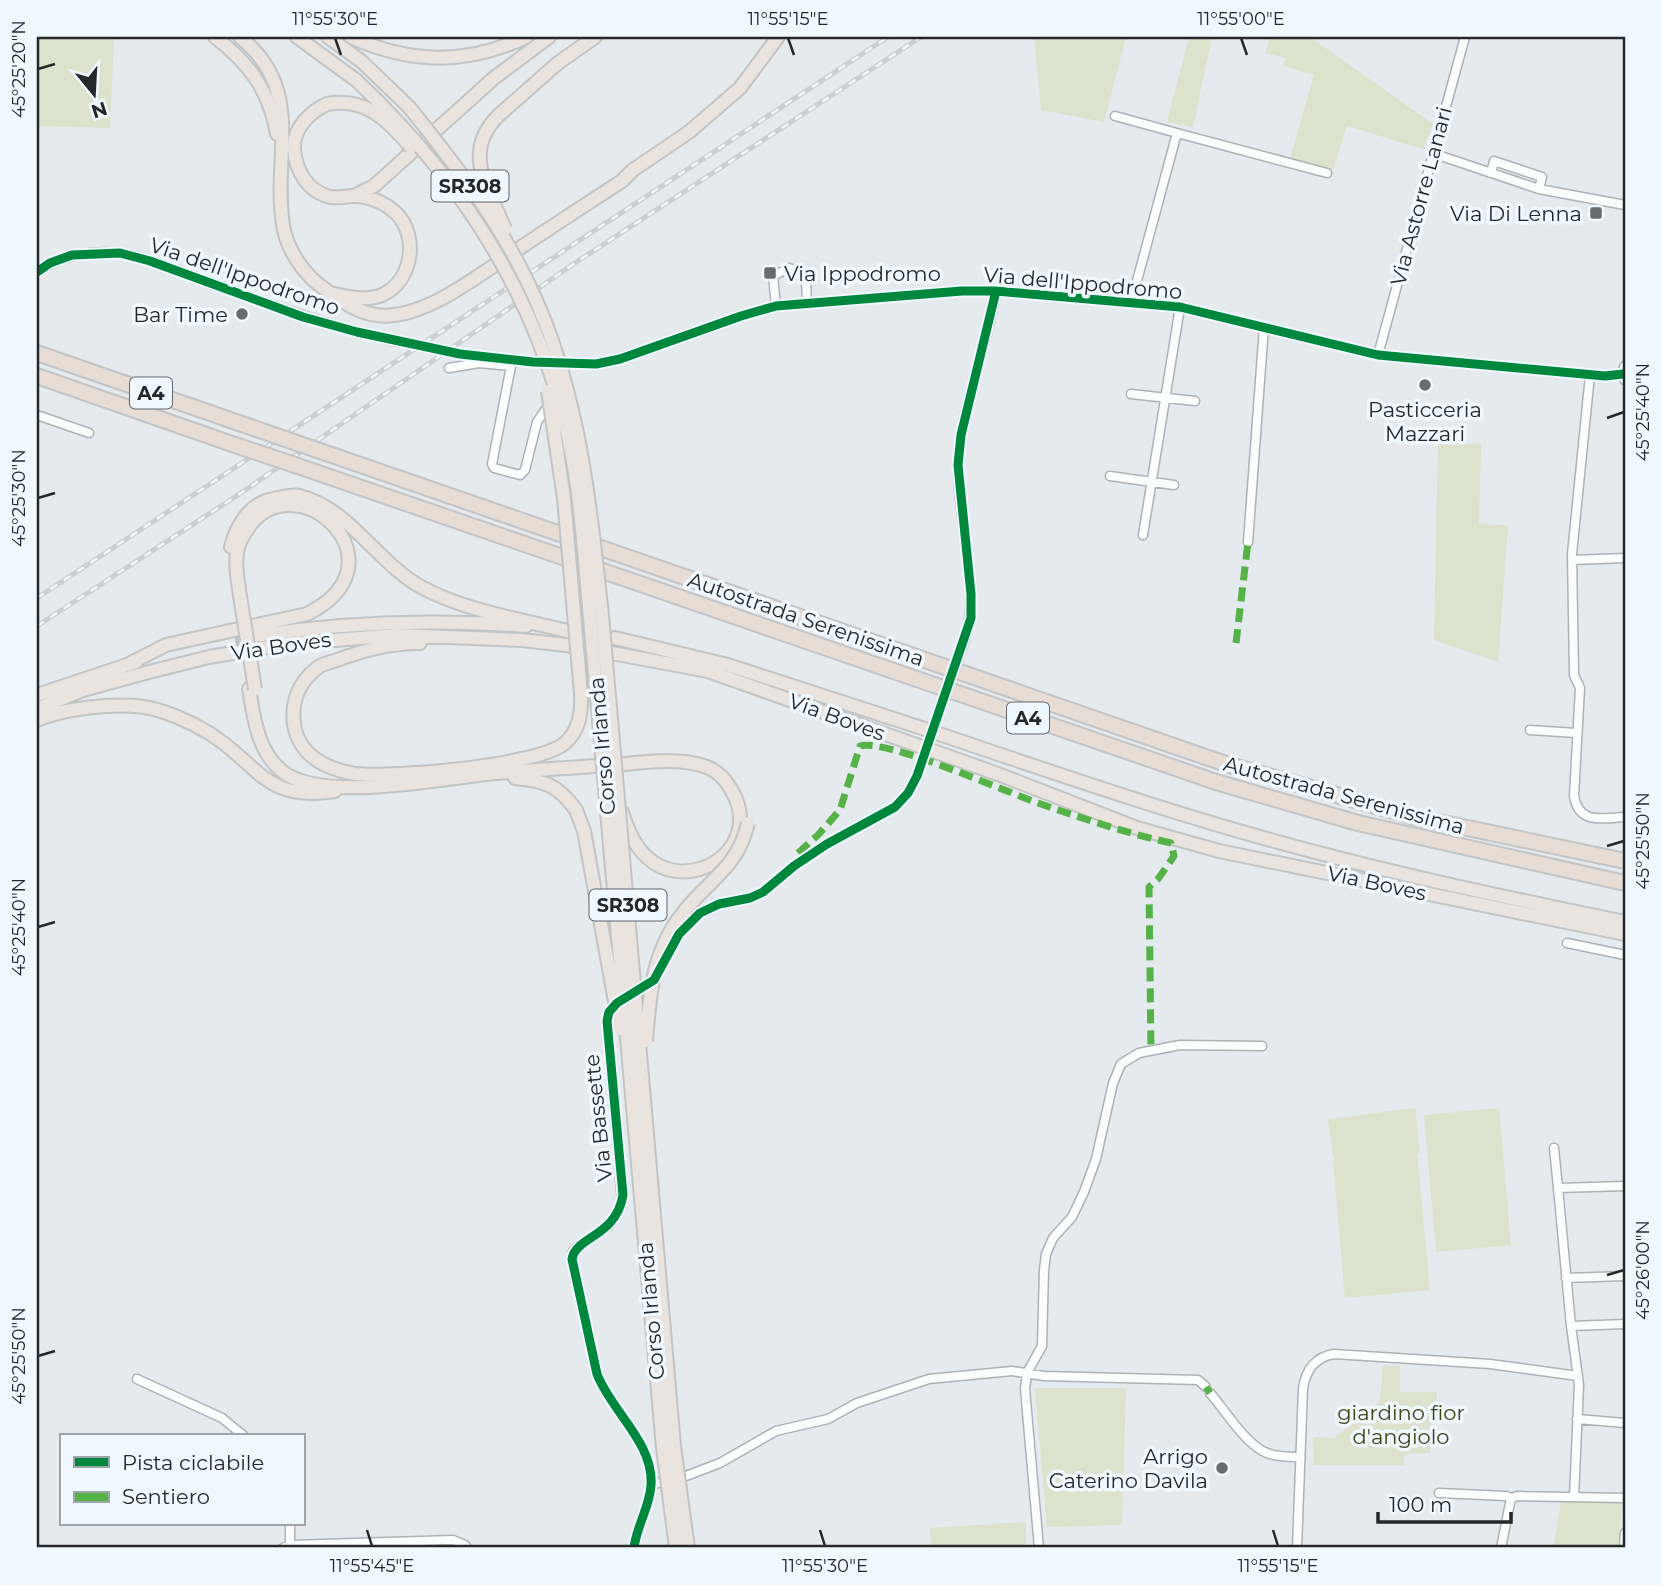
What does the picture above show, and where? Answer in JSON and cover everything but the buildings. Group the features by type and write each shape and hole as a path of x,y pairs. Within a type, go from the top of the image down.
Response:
{"highway":[{"path":"215,37 255,75 265,92 271,107 281,155"},
{"path":"240,37 267,67 276,83 282,105 283,226 290,249 304,271 331,294 365,313 393,316 422,307 485,271 622,181 633,170 689,132 740,88 775,39"},
{"name":"Corso Irlanda","path":"297,37 356,80 390,112 462,200 511,276 544,352 560,407 577,485 663,1448 676,1548"},
{"name":"Corso Irlanda","path":"328,37 361,61 409,107 486,208 523,271 563,374 587,477 602,615 674,1446 688,1548"},
{"path":"351,37 376,48 420,58 447,58 486,52 527,37"},
{"path":"354,196 374,186 494,78 549,37"},
{"path":"523,271 479,165 480,142 490,124 499,115 558,63 595,37"},
{"path":"331,294 364,299 382,295 393,288 408,267 411,249 401,219 384,204 354,196 330,197 315,190 305,181 297,169 294,145 304,121 314,110 327,104 351,102 382,118 440,181 462,200"},
{"path":"252,689 267,743 285,767 319,779 344,780 526,759 551,752 566,742 577,728 581,694 564,498 555,425 545,376 544,352"},
{"name":"Autostrada Serenissima","path":"37,353 1226,764 1403,814 1625,861"},
{"name":"Autostrada Serenissima","path":"37,376 1216,782 1358,823 1625,883"},
{"name":"Via Boves","path":"236,597 229,565 236,529 247,514 262,502 298,496 316,502 348,523 386,562 421,587 448,600 571,632 489,623 400,622 309,628 253,636"},
{"path":"129,664 166,645 307,614 323,606 338,593 347,578 349,562 345,541 332,523 309,508 298,505 267,510 245,532 238,547 236,597 252,689 258,735 274,764 287,775 327,786 361,787"},
{"name":"Via Boves","path":"37,709 83,690 149,672 209,657 286,643 397,635 539,642 628,654 708,671 998,774 1137,828 1219,851 1625,934"},
{"name":"Via Boves","path":"615,638 739,668 1135,800 1279,842 1455,886 1625,922"},
{"name":"Via Boves","path":"37,695 129,664 235,639"},
{"path":"378,775 354,774 322,764 309,755 300,742 292,709 297,692 318,667 373,647 397,643 539,642"},
{"path":"37,720 89,707 144,707 178,718 209,733 266,780 282,789 303,794 492,774 647,762 692,763 709,767 722,777 732,790 744,823 727,852 715,863 701,870 681,872 649,860 636,845 626,826 618,799"},
{"path":"464,768 689,756 711,761 725,771 737,785 746,803 738,853 682,914 668,934 658,957 650,984 644,1080"},
{"path":"452,779 536,780 550,784 564,793 576,810 584,831 634,1107"}],"street":[{"name":"Via Astorre Lanari","path":"1378,355 1465,37"},
{"path":"1115,116 1327,173"},
{"path":"1132,303 1177,133"},
{"path":"1432,153 1539,189 1625,205"},
{"path":"1491,173 1494,161 1535,174 1542,177 1539,189"},
{"name":"Via dell'Ippodromo","path":"38,273 72,255 120,253 150,261 316,321 398,342"},
{"path":"776,306 773,276 789,268 802,272 806,282 807,302"},
{"name":"Via dell'Ippodromo","path":"460,354 596,364 620,359 776,306 929,292 996,291 1180,307 1378,355 1590,375 1624,374"},
{"name":"Via Bassette","path":"634,1548 651,1485 643,1452 602,1388 597,1374 572,1259 573,1251 614,1221 623,1195 607,1033 609,1012 617,1003 654,980 679,934 700,913 719,904 750,898 763,892 794,866 827,844 895,807 908,793 917,776 971,618 958,465 961,435 996,291"},
{"path":"1143,535 1180,307"},
{"path":"1248,542 1264,327"},
{"path":"449,368 479,363 511,366 492,464 494,468 520,475 525,470 537,422 555,397 560,384 557,363"},
{"path":"1590,375 1572,560 1574,675 1580,688 1573,796 1576,808 1583,816 1625,817"},
{"path":"1131,394 1195,401"},
{"path":"37,415 89,433"},
{"path":"1111,475 1174,485"},
{"path":"1572,560 1625,558"},
{"path":"1530,730 1576,733"},
{"path":"1567,943 1625,955"},
{"path":"1039,1548 1025,1390 1027,1373 1042,1346 1046,1254 1053,1238 1072,1217 1084,1192 1096,1158 1113,1083 1121,1064 1139,1053 1180,1045 1262,1045"},
{"path":"1553,1148 1578,1376 1574,1497"},
{"path":"1559,1188 1625,1186"},
{"path":"1566,1278 1625,1276"},
{"path":"1571,1326 1625,1324"},
{"path":"1297,1548 1304,1377 1309,1368 1326,1355 1490,1364 1578,1376"},
{"path":"651,1485 720,1463 776,1431 828,1419 857,1403 905,1386 953,1375 1013,1371 1198,1380 1260,1450 1270,1455 1300,1457"},
{"path":"137,1379 222,1418 242,1434"},
{"path":"1577,1419 1625,1423"},
{"path":"1439,1493 1511,1498 1625,1498"},
{"path":"1501,1548 1511,1498"},
{"path":"290,1526 287,1547 453,1540 467,1548"},
{"path":"1624,1548 1625,1534"}],"green space":[{"path":"37,37 114,37 110,128 37,126"},
{"path":"1034,37 1126,37 1104,122 1041,110"},
{"path":"1189,37 1212,37 1193,127 1167,122"},
{"path":"1270,37 1310,37 1433,124 1423,149 1347,126 1333,170 1290,158 1314,75 1283,66 1286,58 1265,53"},
{"path":"1438,443 1481,444 1479,524 1508,525 1498,662 1434,640"},
{"path":"1415,1108 1430,1290 1345,1298 1333,1161 1336,1157 1333,1157 1328,1119"},
{"path":"1499,1108 1511,1245 1436,1252 1424,1115"},
{"name":"giardino fior d'angiolo","path":"1383,1365 1400,1366 1400,1392 1437,1392 1436,1412 1431,1413 1430,1453 1404,1454 1403,1465 1314,1465 1313,1437 1334,1438 1380,1401"},
{"path":"1035,1388 1126,1388 1122,1525 1047,1527"},
{"path":"1561,1502 1622,1502 1619,1548 1553,1548"},
{"path":"1026,1522 1026,1548 931,1548 930,1528"}],"tunnel":[{"path":"398,342 460,354"},
{"path":"235,639 253,636"}],"railway":[{"path":"37,598 888,37"},
{"path":"37,626 241,493 575,263 921,37"}],"marked path":[{"path":"1236,643 1248,542"},
{"path":"798,853 840,810 860,746 894,750 1038,803 1120,830 1171,843 1174,856 1149,887 1151,1051"},
{"path":"1206,1387 1210,1393"}],"cycle path":[{"path":"37,272 50,263 72,255 120,253 150,261 303,317 357,332 460,354 533,362 596,364 620,359 776,306 962,291 996,291 1180,307 1378,355 1605,376 1623,374"},
{"path":"634,1548 650,1493 650,1470 639,1441 603,1388 597,1374 572,1259 581,1245 613,1219 623,1195 607,1021 609,1012 617,1003 654,980 679,934 700,913 719,904 750,898 763,892 794,866 827,844 895,807 908,793 917,776 971,618 958,465 961,435 996,291"}],"place":[{"name":"Via Di Lenna","path":"1596,213"},
{"name":"Via Ippodromo","path":"770,273"},
{"name":"Bar Time","path":"242,314"},
{"name":"Pasticceria Mazzari","path":"1425,385"},
{"name":"Arrigo Caterino Davila","path":"1222,1468"}]}
